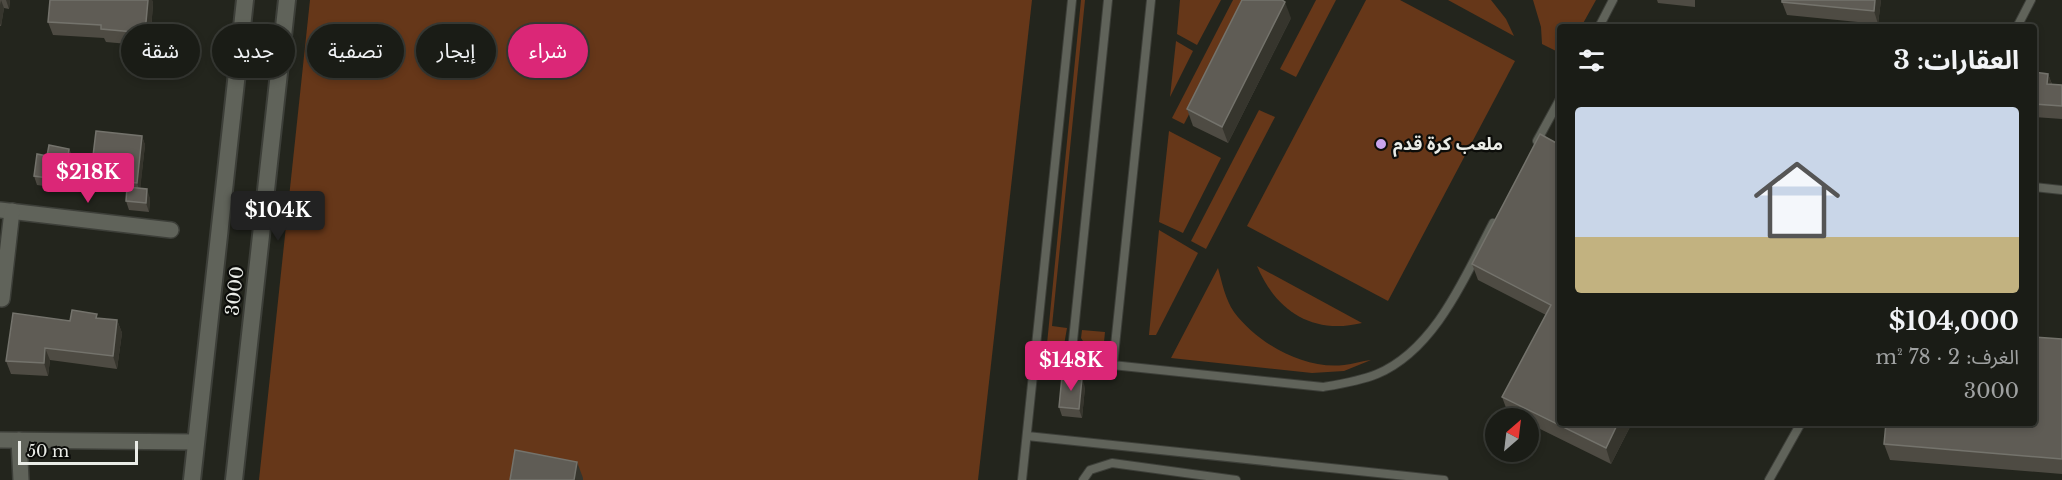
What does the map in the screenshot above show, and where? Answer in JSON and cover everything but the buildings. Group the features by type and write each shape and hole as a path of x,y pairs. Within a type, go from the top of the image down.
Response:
{"street":[{"path":"192,480 245,0"},
{"name":"3000","path":"234,480 288,0"},
{"path":"3,299 6,210 171,230"},
{"path":"0,440 196,442"},
{"path":"19,440 21,480"}],"lane":[{"path":"1022,480 1072,0"},
{"path":"1071,360 1108,0"},
{"path":"1113,365 1151,0"},
{"path":"1601,24 1613,0"},
{"path":"2019,24 2031,0"},
{"path":"1532,150 1557,104"},
{"path":"2037,188 2062,190"},
{"path":"1036,357 1323,387 1378,374 1430,333 1450,304 1499,212"},
{"path":"1769,480 1799,426"},
{"path":"1027,436 1444,480"},
{"path":"1083,480 1090,470 1112,464 1236,480"}],"shaded area":[{"path":"310,0 1032,0 978,480 259,480 307,28 307,78 404,78 404,24 307,24"},
{"path":"1081,0 1085,0 1052,326 1067,328 1064,345 1056,351 1049,349 1047,344"},
{"path":"1180,0 1221,0 1197,45 1177,34"},
{"path":"1233,0 1248,0 1184,124 1172,118"},
{"path":"1316,0 1336,0 1296,77 1280,69"},
{"name":"ملعب كرة قدم","path":"1366,0 1400,0 1515,61 1388,301 1247,226"},
{"path":"1448,0 1491,0 1506,19 1514,36"},
{"path":"1533,0 1596,0 1583,24 1557,24 1557,52 1542,44 1541,27"},
{"path":"1176,41 1193,51 1170,97"},
{"path":"1259,110 1275,117 1206,249 1191,241"},
{"path":"1169,131 1221,158 1183,233 1159,222"},
{"path":"1159,230 1198,253 1156,335 1149,335"},
{"path":"1257,266 1362,323 1344,326 1327,325 1298,316 1274,296"},
{"path":"1218,268 1226,296 1234,312 1268,344 1298,359 1313,363 1344,365 1371,360 1344,371 1312,373 1171,358"},
{"path":"1082,330 1105,332 1104,342 1096,348 1085,344 1081,338"}],"place":[{"name":"ملعب كرة قدم","path":"1381,144"}]}
